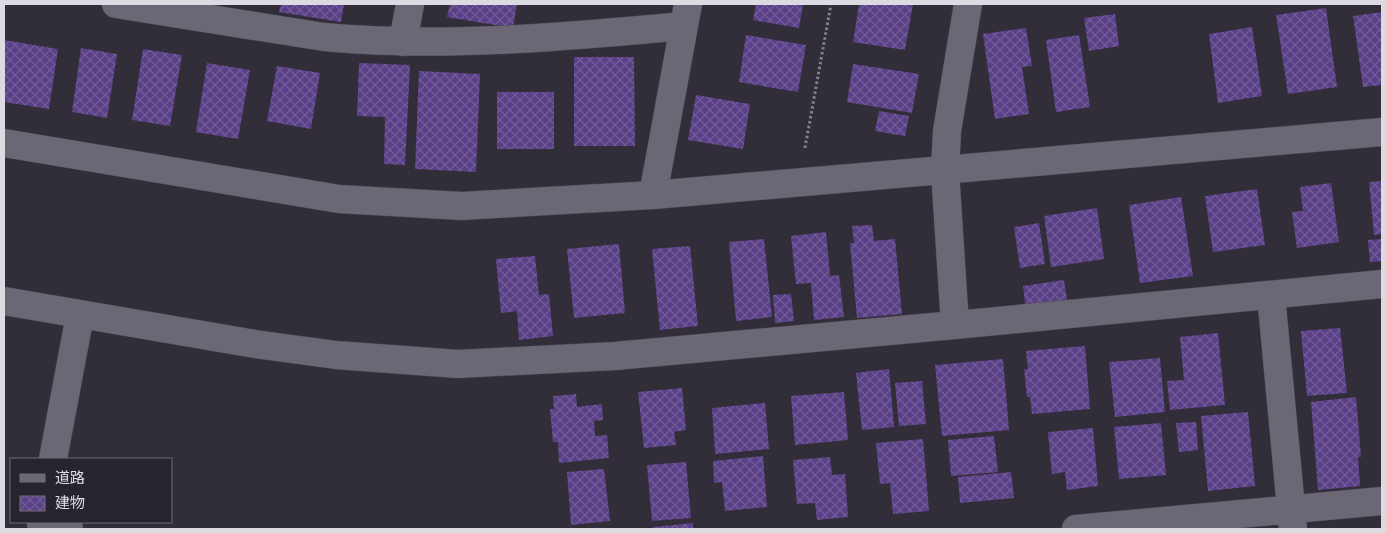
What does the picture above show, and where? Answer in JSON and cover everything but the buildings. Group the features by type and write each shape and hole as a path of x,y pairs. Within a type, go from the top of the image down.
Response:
{"street":[{"path":"403,42 410,4"},
{"path":"955,325 945,172 947,131 968,4"},
{"path":"130,5 324,37 403,42 542,38 686,15 653,196"},
{"path":"4,143 339,199 462,206 653,196 945,172 1382,132"},
{"path":"4,301 255,344 336,355 458,364 615,356 1382,284"},
{"path":"1271,295 1292,519"},
{"path":"53,458 80,315"},
{"path":"1076,529 1292,519 1382,501"},
{"path":"41,525 69,529"}],"path":[{"path":"804,150 830,4"}]}
